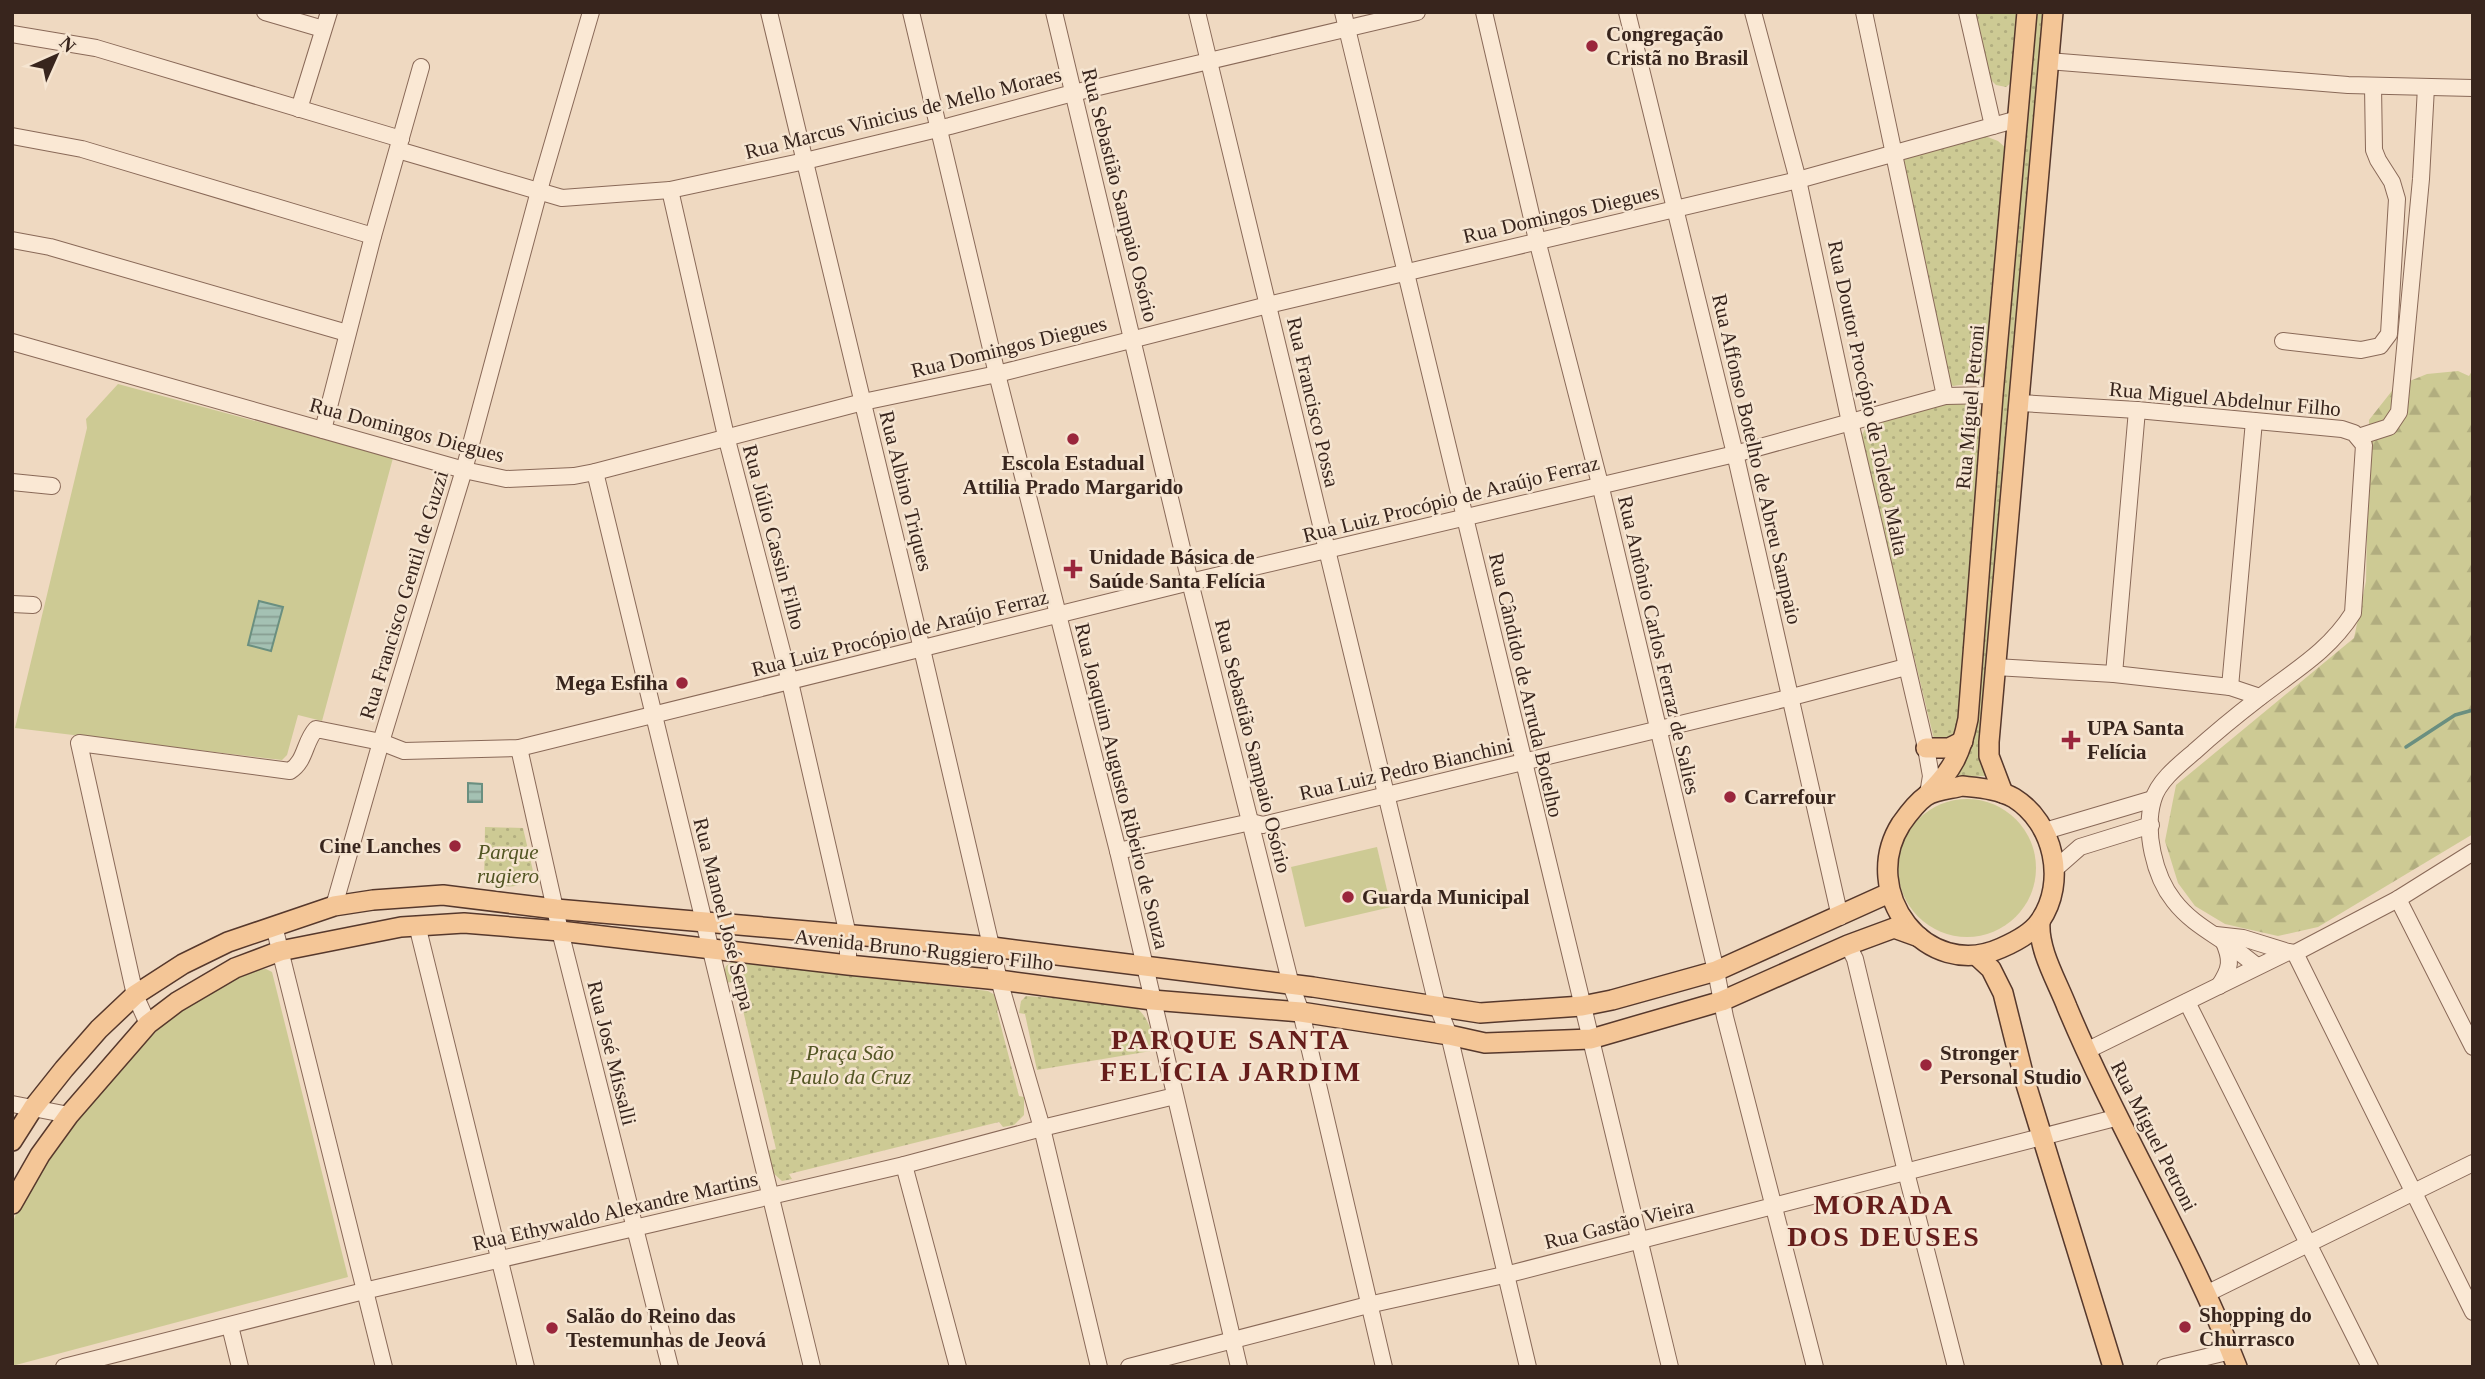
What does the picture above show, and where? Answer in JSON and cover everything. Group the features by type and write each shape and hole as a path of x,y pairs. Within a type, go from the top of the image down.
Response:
{"main road":[{"name":"Rua Miguel Petroni","path":"1928,794 1946,777 1963,741 1968,719 2027,12"},
{"path":"2003,793 1989,757 2053,12"},
{"path":"1926,748 1949,748 1963,741"},
{"path":"1962,786 2003,793 2032,813 2045,831 2052,849 2055,869 2051,897 2040,922 2017,941 1977,956 1941,949 1919,937 1901,918 1889,894 1886,867 1892,838 1908,813 1928,794 1962,786"},
{"name":"Avenida Bruno Ruggiero Filho","path":"12,1141 33,1108 99,1028 135,995 183,964 228,942 334,906 443,895 556,909 992,947 1291,985 1480,1013 1582,1006 1716,971 1889,894"},
{"name":"Rua Miguel Petroni","path":"2040,922 2046,956 2086,1051 2206,1294 2234,1359"},
{"name":"Avenida Bruno Ruggiero Filho","path":"12,1205 40,1155 69,1115 148,1024 198,988 235,968 280,951 417,925 464,923 560,931 710,950 999,980 1152,1000 1301,1012 1485,1043 1591,1039 1722,1001 1848,945 1894,928 1919,937"},
{"path":"1977,956 1991,969 2003,993 2025,1081 2113,1367"}],"street":[{"path":"265,12 323,29"},
{"path":"299,109 329,12"},
{"name":"Rua Francisco Gentil de Guzzi","path":"334,906 464,470 538,192 591,12"},
{"name":"Rua Albino Triques","path":"769,12 999,980 1042,1128 1099,1367"},
{"name":"Rua Joaquim Augusto Ribeiro de Souza","path":"911,12 997,374 1118,851 1239,1367"},
{"name":"Rua Sebastião Sampaio Osório","path":"1054,12 1190,582 1291,985 1301,1012 1384,1367"},
{"name":"Rua Francisco Possa","path":"1197,12 1326,551 1437,1005 1449,1035 1528,1367"},
{"name":"Rua Cândido de Arruda Botelho","path":"1343,12 1671,1367"},
{"name":"Rua Marcus Vinicius de Mello Moraes","path":"12,34 96,48 299,109 562,198 670,190 804,161 1073,93 1417,12"},
{"name":"Rua Antônio Carlos Ferraz de Salies","path":"1484,12 1537,240 1600,484 1772,1207 1815,1367"},
{"name":"Rua Affonso Botelho de Abreu Sampaio","path":"1627,12 1735,454 1840,917"},
{"name":"Rua Doutor Procópio de Toledo Malta","path":"1753,12 1798,180 1926,748 1931,776 1928,794"},
{"path":"1864,12 1945,396"},
{"path":"1966,12 1993,127"},
{"path":"2048,61 2373,86 2473,88"},
{"path":"323,430 373,236 421,67"},
{"path":"2283,341 2361,350 2380,346 2389,334 2397,200 2392,182 2374,150 2373,86"},
{"path":"2358,438 2389,426 2399,412 2421,179 2426,87"},
{"name":"Rua Domingos Diegues","path":"12,342 464,470 506,479 574,476 863,402 997,374 1268,305 1798,180 2018,119"},
{"path":"12,136 82,149 373,236"},
{"name":"Rua Júlio Cassin Filho","path":"670,190 726,436 790,682 848,935 848,965"},
{"path":"12,240 50,247 347,333"},
{"name":"Rua Luiz Procópio de Araújo Ferraz","path":"135,995 79,743 290,771 298,766 310,735 316,729 381,742 404,751 519,748 1190,582 1735,454 1945,396 1993,395"},
{"name":"Rua Miguel Abdelnur Filho","path":"2020,404 2137,410 2342,429 2354,433 2364,445 2353,613 2341,632 2325,649 2260,697 2182,763 2165,780 2153,799"},
{"path":"2114,674 2137,410"},
{"path":"2230,687 2254,421"},
{"name":"Rua Manoel José Serpa","path":"595,472 812,1367"},
{"path":"12,482 52,486"},
{"path":"12,604 33,605"},
{"name":"Rua Luiz Pedro Bianchini","path":"1118,851 1251,822 1263,825 1906,667"},
{"path":"1996,667 2114,674 2230,687 2260,697"},
{"name":"Rua José Missalli","path":"519,748 560,931 670,1367"},
{"path":"2045,831 2153,799 2151,845 2158,872 2173,900 2193,921 2257,966"},
{"path":"2055,869 2080,848 2151,825"},
{"path":"2086,1051 2398,899 2473,852"},
{"path":"2398,899 2473,1047"},
{"path":"417,925 526,1367"},
{"path":"274,926 383,1367"},
{"path":"2218,938 2243,938 2292,952 2473,1312"},
{"path":"2218,938 2227,951 2228,971 2219,986"},
{"path":"1848,945 1855,959 1956,1367"},
{"path":"135,995 148,1024"},
{"path":"2188,1002 2370,1367"},
{"name":"Rua Ethywaldo Alexandre Martins","path":"64,1367 95,1363 365,1291 904,1165 1175,1096"},
{"path":"12,1104 69,1115"},
{"name":"Rua Gastão Vieira","path":"1129,1367 1368,1305 1504,1275 2119,1117"},
{"path":"2206,1294 2473,1163"},
{"path":"904,1165 958,1367"},
{"path":"230,1326 240,1367"},
{"path":"2165,1367 2234,1359"}],"green space":[{"path":"1972,12 2019,12 2012,82 2006,87 1996,85 1990,79"},
{"path":"2032,12 2049,12 1982,761 1987,776 1951,780 1954,772"},
{"path":"1985,136 1998,141 2007,149 1987,376 1981,382 1953,386 1949,383 1902,161"},
{"path":"2473,369 2473,834 2318,927 2278,936 2225,924 2195,906 2178,883 2165,841 2176,785 2354,638 2366,581 2369,420 2395,387 2427,374 2458,371 2469,376"},
{"path":"118,384 393,458 322,721 298,715 287,755 282,760 15,728 87,428 86,419"},
{"path":"1944,403 1972,404 1984,414 1962,717 1953,740 1934,739 1861,437 1865,429 1872,424"},
{"path":"1967,799 1993,804 2016,819 2031,842 2036,868 2031,894 2016,917 1993,932 1967,937 1941,932 1918,917 1903,894 1898,868 1903,842 1918,819 1941,804"},
{"name":"Parque rugiero","path":"485,827 523,828 533,871 517,886 484,884"},
{"path":"1377,847 1391,907 1305,927 1291,867"},
{"name":"Praça São Paulo da Cruz","path":"735,960 988,991 995,995 1001,1006 997,1011 1019,1096 1024,1097 1024,1115 1014,1125 1003,1127 999,1122 789,1174 792,1179 782,1181 772,1172 767,1151 776,1149 736,981 726,983 726,966"},
{"path":"266,969 272,972 348,1277 12,1366 12,1224 21,1202 50,1156 82,1111 166,1021 216,988 255,970"},
{"path":"1026,996 1130,1004 1145,1018 1157,1050 1037,1070 1025,1014 1019,1013 1021,1001"}],"shaded area":[{"path":"259,601 283,607 271,651 248,645"},
{"path":"468,783 482,784 482,802 468,802"}],"waterway":[{"path":"2406,747 2455,715 2473,710"}],"place":[{"name":"Congregação Cristã no Brasil","path":"1592,46"},
{"name":"Escola Estadual Attilia Prado Margarido","path":"1073,439"},
{"name":"Unidade Básica de Saúde Santa Felícia","path":"1073,569"},
{"name":"Mega Esfiha","path":"682,683"},
{"name":"UPA Santa Felícia","path":"2071,740"},
{"name":"Carrefour","path":"1730,797"},
{"name":"Cine Lanches","path":"455,846"},
{"name":"Guarda Municipal","path":"1348,897"},
{"name":"Stronger Personal Studio","path":"1926,1065"},
{"name":"Shopping do Churrasco","path":"2185,1327"},
{"name":"Salão do Reino das Testemunhas de Jeová","path":"552,1328"}],"district":[{"name":"PARQUE SANTA FELÍCIA JARDIM","path":"1231,1055"},
{"name":"MORADA DOS DEUSES","path":"1884,1220"}]}
